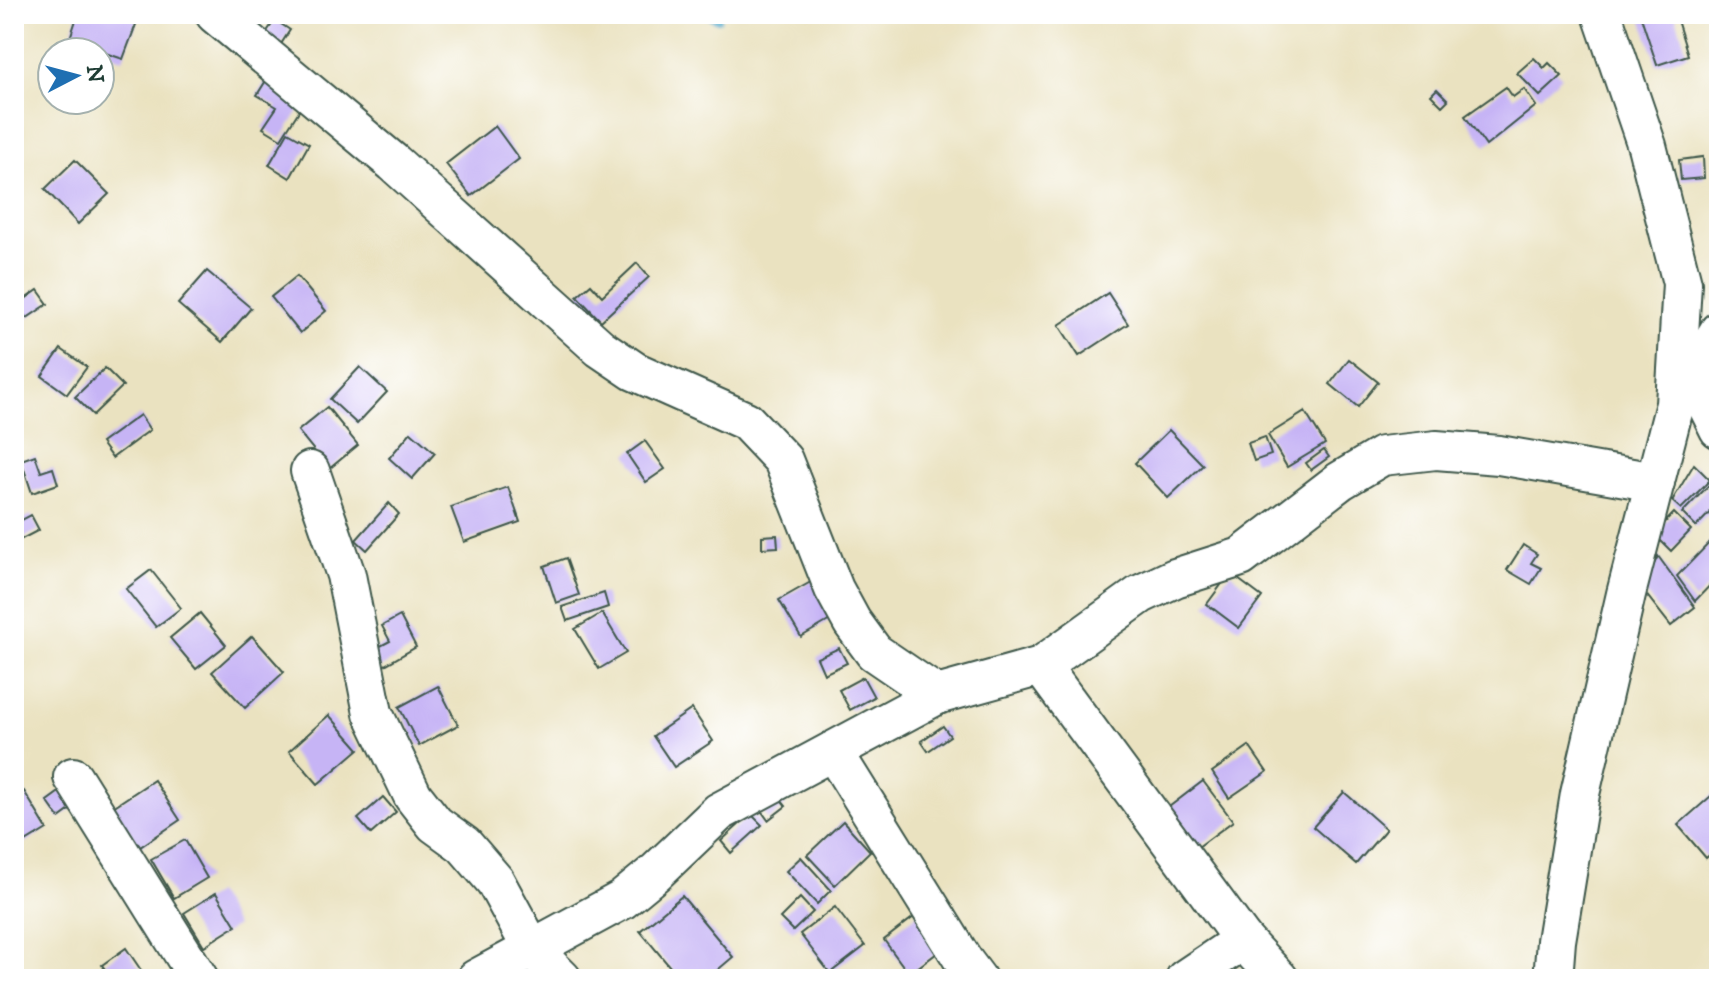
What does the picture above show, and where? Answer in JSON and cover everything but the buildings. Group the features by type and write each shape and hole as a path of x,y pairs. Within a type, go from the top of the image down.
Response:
{"street":[{"path":"215,14 394,163 600,348 634,371 746,421 783,460 834,589 852,622 874,652 937,695"},
{"path":"1602,14 1647,146 1682,283 1683,389 1719,429"},
{"path":"1553,979 1556,941 1580,794 1655,482 1683,389 1719,331"},
{"path":"476,979 622,900 719,812 937,695 1041,666 1141,594 1175,578 1241,557 1340,481 1382,456 1436,450 1499,455 1655,482"},
{"path":"310,471 346,575 373,713 413,796 435,824 464,845 495,881 532,949 562,979"},
{"path":"1041,666 1243,940 1279,979"},
{"path":"833,751 977,979"},
{"path":"73,777 199,979"},
{"path":"1185,979 1243,940"}],"waterway":[{"path":"706,14 718,19"}]}
